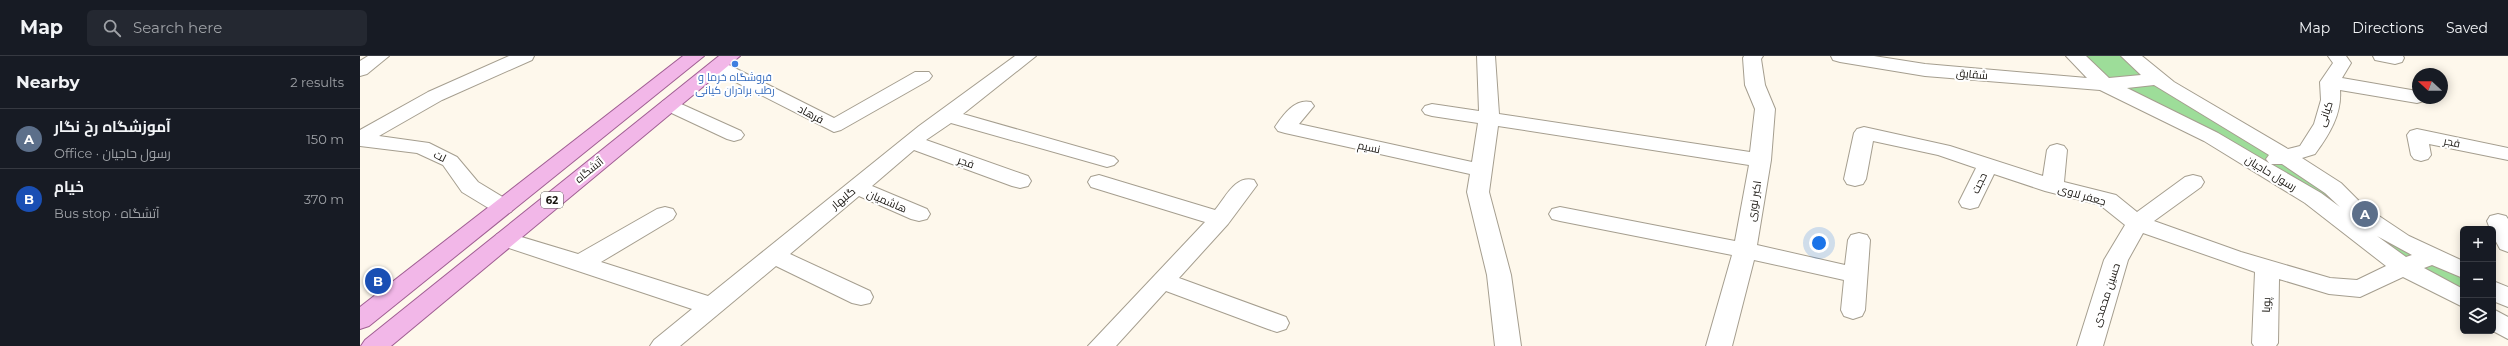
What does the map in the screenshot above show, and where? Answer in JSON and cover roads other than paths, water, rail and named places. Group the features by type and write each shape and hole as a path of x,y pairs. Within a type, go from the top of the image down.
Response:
{"main road":[{"name":"62","path":"360,320 695,56"},
{"name":"آتشگاه","path":"374,346 725,61"}],"street":[{"path":"360,70 380,56"},
{"path":"360,139 435,96 525,56"},
{"name":"گلبهار","path":"663,346 912,142 949,116 1001,73 1027,56"},
{"path":"1486,56 1489,117 1478,192 1499,274 1508,346"},
{"name":"اکبر نوری","path":"1719,346 1745,250 1760,160 1765,109 1754,85 1752,58 1754,56"},
{"name":"شقایق","path":"1840,56 1925,70 2104,84"},
{"name":"رسول حاجیان","path":"2074,56 2104,84 2211,137 2313,198 2403,267 2461,298"},
{"path":"2337,56 2342,63 2330,82 2412,96"},
{"name":"فرهاد","path":"725,61 834,126 922,76"},
{"path":"2104,84 2146,64"},
{"name":"رسول حاجیان","path":"2146,64 2228,123 2286,156 2333,188 2356,211 2401,241 2460,269"},
{"name":"کیانی","path":"2259,166 2308,150 2324,124 2331,100 2330,82"},
{"path":"670,105 734,135"},
{"name":"نسیم","path":"1304,106 1285,127 1481,170"},
{"path":"1432,110 1489,117 1760,160"},
{"path":"949,116 1107,161"},
{"path":"2211,137 2228,123"},
{"name":"جعفر لاوی","path":"1855,178 1864,133 1943,150 2053,186 2108,200 2136,223 2329,286 2360,289 2403,267 2434,256"},
{"name":"فجر","path":"2421,155 2417,135 2508,154"},
{"name":"لت","path":"360,139 422,147 450,161 470,187 503,208"},
{"name":"فجر","path":"912,142 1020,181"},
{"path":"2053,186 2057,150"},
{"name":"حجت","path":"1970,202 1988,165"},
{"path":"1099,182 1220,219"},
{"path":"2136,223 2193,182"},
{"path":"1101,346 1220,219 1246,185"},
{"name":"هاشمیان","path":"856,187 919,214"},
{"path":"581,263 666,214"},
{"path":"1560,214 1745,250 1854,275"},
{"path":"2498,221 2508,244"},
{"name":"حسین محمدی","path":"2090,346 2116,260 2136,223"},
{"path":"505,239 711,306"},
{"path":"1853,310 1854,275 1859,240"},
{"path":"773,255 861,297"},
{"name":"پویا","path":"2265,343 2267,267"},
{"path":"1163,281 1277,323"},
{"path":"2496,291 2508,299"},
{"path":"2496,320 2508,330"}],"place":[{"name":"فروشگاه خرما و رطب برادران کیانی","path":"735,64"},
{"name":"آموزشگاه رخ نگار","path":"2365,214"},
{"name":"خیام","path":"378,281"}]}
